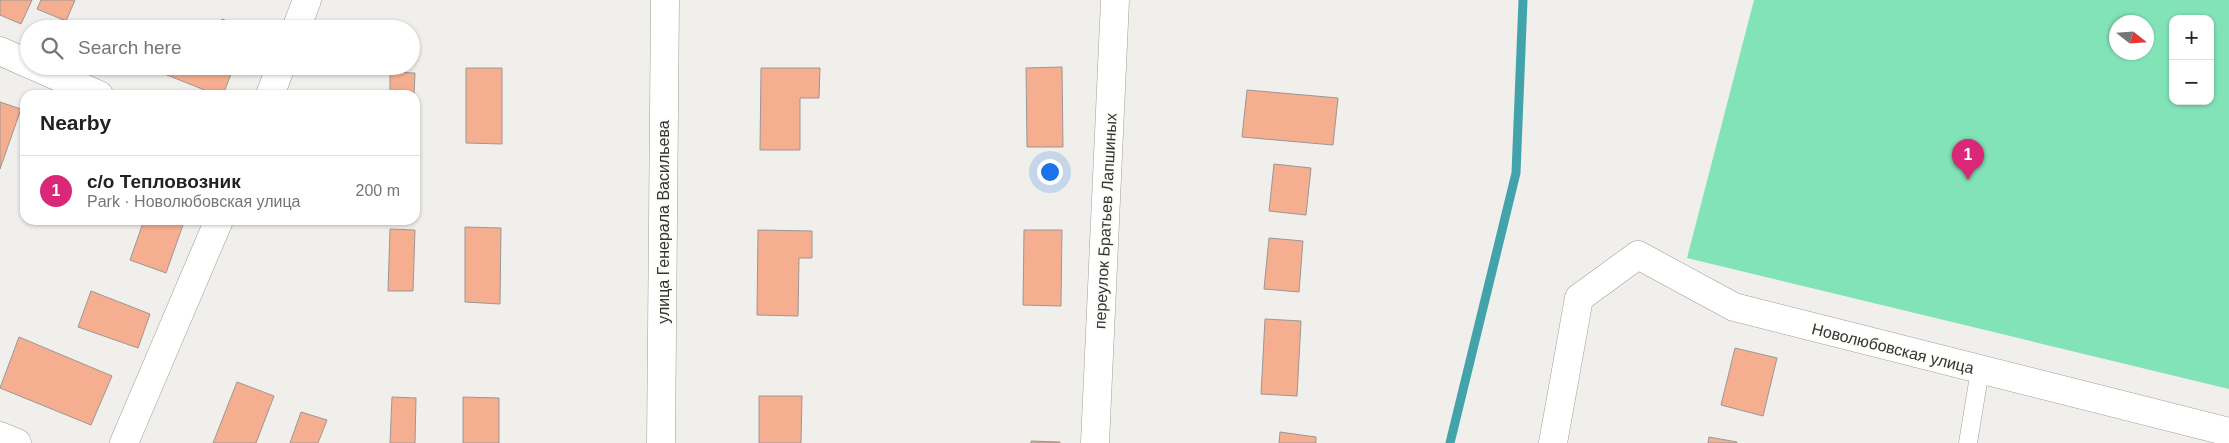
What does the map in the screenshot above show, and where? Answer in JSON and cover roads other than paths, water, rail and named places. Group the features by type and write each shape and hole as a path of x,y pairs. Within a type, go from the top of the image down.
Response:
{"street":[{"path":"299,20 307,0"},
{"name":"улица Генерала Васильева","path":"661,443 665,0"},
{"name":"переулок Братьев Лапшиных","path":"1095,443 1115,0"},
{"path":"0,51 20,60"},
{"path":"54,75 88,90"},
{"path":"272,90 278,75"},
{"path":"124,443 217,225"},
{"name":"Новолюбовская улица","path":"1553,443 1579,298 1638,255 1734,307 2229,432"},
{"path":"0,436 17,443"}],"lane":[{"path":"1968,443 1980,370"}],"waterway":[{"path":"1450,443 1516,173 1523,0"}],"place":[{"name":"с/о Тепловозник","path":"1968,180"}]}
